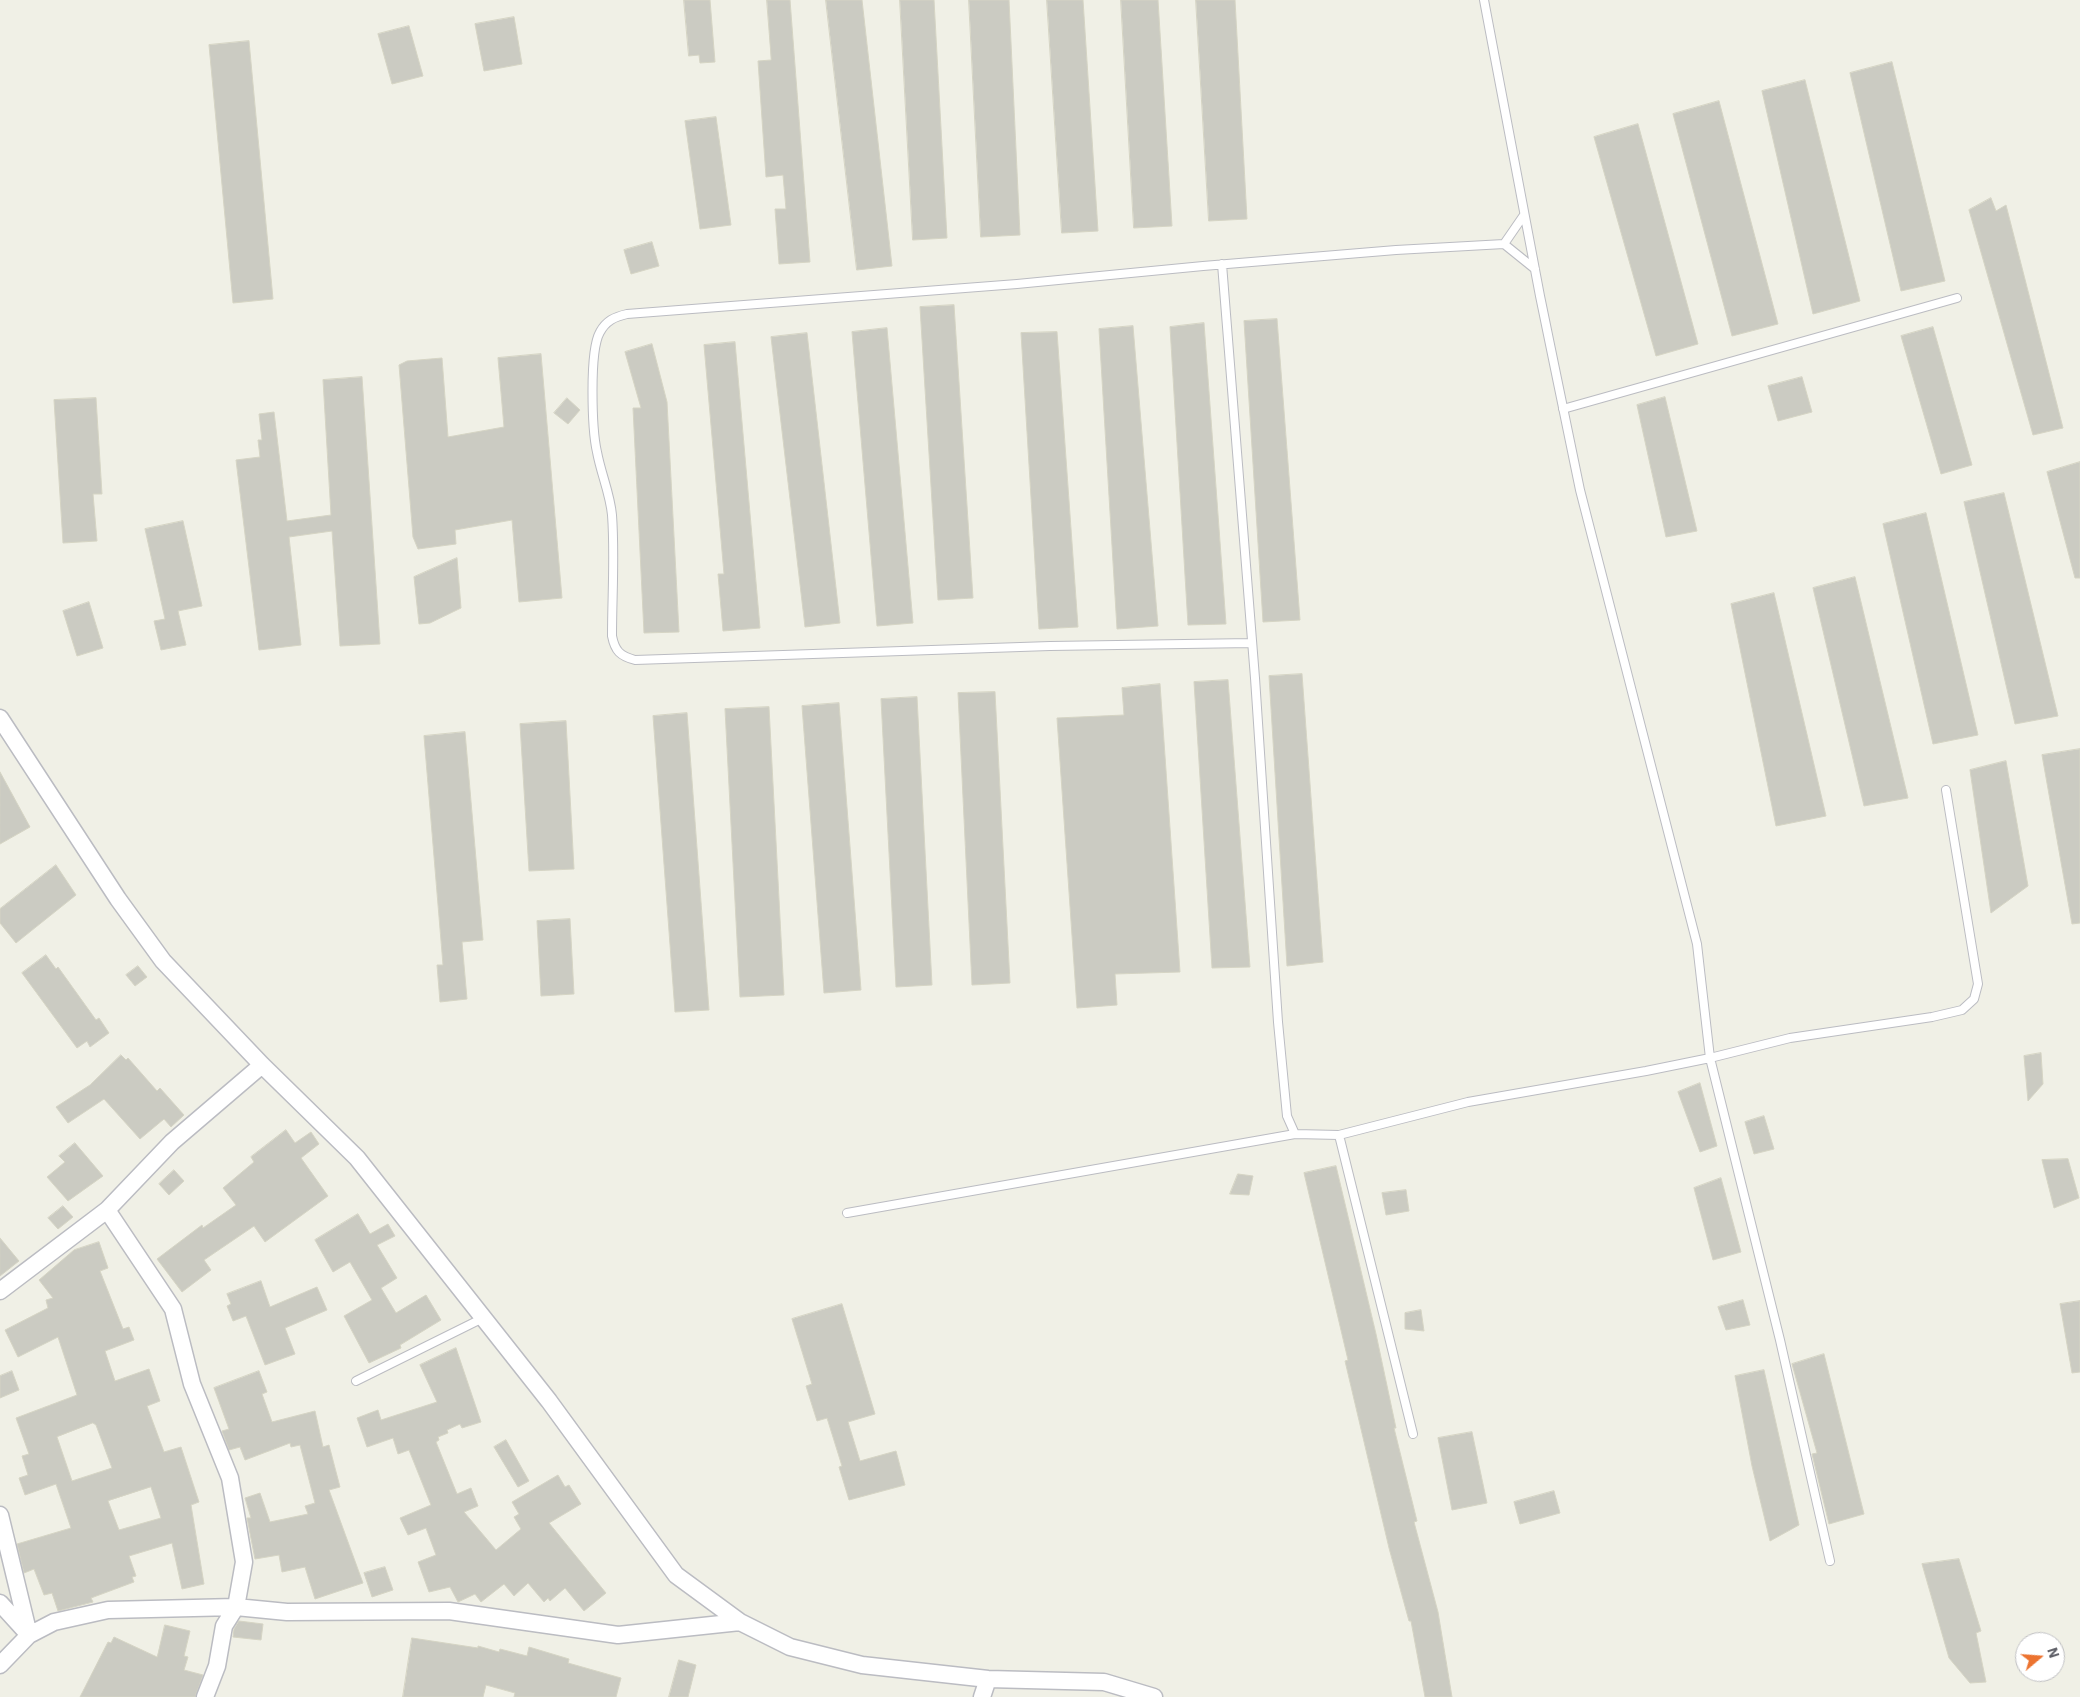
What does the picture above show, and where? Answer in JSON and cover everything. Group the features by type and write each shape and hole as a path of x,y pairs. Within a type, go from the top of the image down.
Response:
{"street":[{"path":"0,718 118,899 163,961 262,1064 357,1158 548,1401 676,1575 740,1622 790,1647 862,1665 988,1679 1104,1682 1154,1697"},
{"path":"0,1291 106,1210 172,1142 262,1064"},
{"path":"106,1210 173,1309 192,1384 230,1478 244,1562 236,1607 224,1626 217,1666 205,1697"},
{"path":"0,1515 29,1635"},
{"path":"0,1603 29,1635"},
{"path":"0,1665 29,1635 54,1622 108,1610 236,1607 286,1612 449,1611 618,1635 740,1622"},
{"path":"982,1697 988,1679"}],"lane":[{"path":"1484,0 1524,215 1580,490 1697,944 1710,1058 1780,1340 1830,1561"},
{"path":"1504,244 1524,215"},
{"path":"1252,643 1050,646 634,660 623,657 614,648 612,636 612,517 610,496 594,436 592,388 598,334 604,324 614,317 646,312 1017,284 1222,264 1504,244 1535,269"},
{"path":"1222,264 1252,643 1278,1022 1287,1116 1295,1134"},
{"path":"1563,409 1956,298"},
{"path":"847,1214 1295,1134 1339,1135 1468,1102 1710,1058 1790,1038 1932,1018 1962,1010 1974,999 1978,984 1946,790"},
{"path":"1339,1135 1413,1434"},
{"path":"356,1381 483,1318"}],"building":[{"path":"684,0 710,0 715,62 700,63 699,55 689,56"},
{"path":"767,0 790,0 810,262 779,264 775,209 786,209 783,175 766,177 758,61 771,60"},
{"path":"826,0 862,0 892,266 857,270"},
{"path":"900,0 934,0 947,238 913,240"},
{"path":"969,0 1009,0 1020,235 981,237"},
{"path":"1047,0 1083,0 1098,231 1062,233"},
{"path":"1121,0 1158,0 1172,226 1134,228"},
{"path":"1196,0 1235,0 1247,219 1209,221"},
{"path":"514,17 522,64 484,71 475,24"},
{"path":"409,26 423,76 392,84 378,34"},
{"path":"249,41 273,299 233,303 209,45"},
{"path":"1892,62 1945,281 1901,291 1850,73"},
{"path":"1805,80 1860,301 1813,314 1762,91"},
{"path":"1719,101 1778,324 1732,336 1673,114"},
{"path":"716,117 731,225 700,229 685,121"},
{"path":"1638,124 1698,344 1656,356 1594,137"},
{"path":"1991,198 1996,211 2006,205 2063,428 2033,435 1969,210"},
{"path":"652,242 659,266 631,274 624,250"},
{"path":"954,305 973,598 938,600 920,307"},
{"path":"1277,319 1300,620 1263,622 1244,321"},
{"path":"1204,323 1226,624 1188,625 1170,327"},
{"path":"1133,326 1158,626 1117,629 1099,329"},
{"path":"1933,327 1972,465 1941,474 1901,336"},
{"path":"887,328 913,623 877,626 852,332"},
{"path":"1057,332 1078,627 1039,629 1021,333"},
{"path":"807,333 840,623 805,627 771,337"},
{"path":"735,342 760,628 723,631 718,574 724,574 704,345"},
{"path":"652,344 667,402 679,632 644,633 633,408 641,408 625,352"},
{"path":"541,354 562,598 519,602 512,520 455,530 456,544 418,549 413,537 399,365 407,361 442,358 448,437 504,427 498,358"},
{"path":"362,377 380,644 340,646 332,531 289,537 301,645 259,650 236,460 260,457 258,440 262,440 259,414 274,412 287,521 331,515 323,380"},
{"path":"1802,377 1812,412 1778,421 1768,386"},
{"path":"1665,397 1697,531 1666,537 1637,405"},
{"path":"96,398 102,494 93,494 97,541 63,543 54,400"},
{"path":"567,398 580,410 568,424 554,413"},
{"path":"2080,462 2080,578 2075,578 2047,472"},
{"path":"2004,493 2058,716 2015,724 1964,502"},
{"path":"1926,513 1978,735 1933,744 1883,524"},
{"path":"183,521 202,606 178,611 186,645 161,650 154,621 165,619 145,529"},
{"path":"457,558 461,608 430,623 419,624 414,577"},
{"path":"1855,577 1908,798 1864,806 1813,588"},
{"path":"1774,593 1826,816 1776,826 1731,604"},
{"path":"89,602 103,648 77,656 63,611"},
{"path":"1302,674 1323,962 1287,966 1269,676"},
{"path":"1228,680 1250,967 1212,968 1194,682"},
{"path":"1160,684 1180,972 1115,974 1117,1005 1077,1008 1057,718 1124,715 1122,688"},
{"path":"995,692 1010,983 972,985 958,693"},
{"path":"917,697 932,985 896,987 881,699"},
{"path":"839,703 861,990 824,993 802,706"},
{"path":"769,707 784,995 740,997 725,709"},
{"path":"687,713 709,1010 675,1012 653,716"},
{"path":"566,721 574,869 529,871 520,724"},
{"path":"465,732 483,940 462,942 467,999 440,1002 437,965 443,965 424,736"},
{"path":"2080,749 2080,923 2072,924 2042,755"},
{"path":"2006,761 2028,886 1991,913 1970,770"},
{"path":"0,772 30,827 0,844"},
{"path":"56,865 76,895 16,943 0,923 0,909"},
{"path":"570,919 574,994 541,996 537,921"},
{"path":"46,955 56,969 58,967 96,1020 99,1018 109,1033 90,1047 87,1041 77,1048 22,973"},
{"path":"138,966 147,977 135,986 126,975"},
{"path":"2041,1053 2043,1084 2028,1101 2024,1056"},
{"path":"121,1055 126,1060 128,1058 157,1091 160,1088 184,1115 171,1127 164,1119 140,1139 104,1099 68,1123 56,1107 90,1085"},
{"path":"1700,1083 1717,1146 1700,1152 1678,1092"},
{"path":"1764,1116 1774,1149 1754,1154 1745,1122"},
{"path":"286,1130 295,1143 311,1132 319,1144 301,1158 328,1196 265,1242 254,1226 204,1260 211,1270 182,1292 157,1259 202,1225 203,1228 236,1205 223,1188 254,1162 251,1157"},
{"path":"75,1143 103,1176 68,1201 47,1177 65,1162 59,1156"},
{"path":"2068,1159 2079,1198 2054,1208 2042,1160"},
{"path":"1336,1166 1376,1334 1396,1428 1394,1428 1417,1521 1414,1522 1438,1612 1452,1697 1425,1697 1411,1621 1409,1621 1389,1548 1345,1361 1348,1360 1304,1173"},
{"path":"174,1170 184,1181 169,1195 159,1184"},
{"path":"1238,1174 1253,1176 1249,1195 1230,1194"},
{"path":"1721,1178 1741,1252 1713,1260 1694,1188"},
{"path":"1406,1190 1409,1211 1386,1215 1382,1193"},
{"path":"63,1206 73,1217 58,1229 48,1218"},
{"path":"358,1214 370,1234 388,1224 395,1236 377,1245 397,1278 381,1288 396,1313 426,1295 441,1320 400,1345 401,1348 369,1363 344,1316 372,1300 350,1262 333,1272 315,1240"},
{"path":"0,1238 19,1261 0,1276"},
{"path":"99,1242 108,1268 100,1271 123,1329 129,1327 134,1340 105,1351 115,1381 149,1369 160,1401 147,1406 164,1452 181,1447 199,1502 191,1505 204,1584 182,1589 172,1543 129,1556 136,1576 132,1577 134,1582 91,1598 93,1602 58,1611 52,1593 44,1595 34,1569 24,1573 17,1544 71,1528 56,1484 25,1495 19,1478 28,1475 22,1456 29,1454 16,1418 77,1395 58,1337 18,1357 5,1330 48,1308 46,1300 53,1298 39,1280 74,1250","holes":["93,1423 96,1425 112,1468 72,1481 57,1437","151,1487 161,1518 119,1530 108,1501"]},
{"path":"261,1281 270,1307 317,1287 327,1310 285,1328 295,1354 265,1365 246,1316 233,1321 227,1306 231,1304 227,1294"},
{"path":"1743,1300 1750,1325 1726,1330 1718,1307"},
{"path":"2080,1301 2080,1372 2072,1373 2060,1304"},
{"path":"842,1304 875,1414 848,1422 860,1461 896,1451 905,1485 849,1500 839,1467 842,1466 827,1418 817,1421 806,1386 812,1384 792,1319"},
{"path":"1421,1310 1424,1331 1405,1329 1405,1313"},
{"path":"456,1348 481,1422 462,1428 460,1424 447,1430 448,1433 438,1437 439,1440 436,1442 457,1494 471,1488 478,1506 464,1512 496,1550 521,1529 514,1517 519,1514 512,1502 558,1475 565,1487 569,1485 581,1504 549,1523 606,1593 584,1611 565,1588 550,1601 548,1598 544,1602 528,1583 514,1596 504,1584 481,1602 475,1594 458,1602 450,1587 429,1592 418,1562 436,1555 426,1528 408,1535 400,1518 431,1505 409,1450 398,1454 393,1438 367,1447 357,1418 378,1410 381,1420 437,1402 420,1365"},
{"path":"1824,1354 1864,1514 1829,1524 1812,1454 1817,1453 1792,1364"},
{"path":"1764,1370 1799,1525 1770,1541 1752,1466 1735,1376"},
{"path":"12,1371 19,1390 0,1398 0,1376"},
{"path":"259,1371 267,1392 262,1394 272,1422 315,1411 323,1447 329,1445 340,1487 329,1490 363,1583 315,1599 305,1567 282,1572 279,1555 255,1559 247,1518 251,1518 245,1498 260,1493 270,1522 308,1514 305,1506 315,1503 300,1445 291,1447 290,1443 245,1460 240,1447 229,1450 222,1431 229,1429 214,1388"},
{"path":"1472,1432 1487,1503 1452,1510 1438,1438"},
{"path":"506,1440 529,1481 518,1487 494,1447"},
{"path":"1554,1491 1560,1513 1520,1524 1514,1502"},
{"path":"1959,1559 1981,1631 1976,1633 1986,1682 1970,1683 1949,1658 1922,1564"},
{"path":"385,1567 393,1590 372,1597 364,1573"},
{"path":"239,1621 263,1624 261,1640 233,1637 234,1629"},
{"path":"165,1625 190,1631 184,1656 188,1657 184,1670 203,1675 195,1697 80,1697 108,1642 111,1643 114,1637 157,1657"},
{"path":"412,1638 478,1648 478,1646 499,1652 500,1649 527,1656 529,1647 569,1659 568,1663 621,1678 616,1697 514,1697 515,1693 486,1685 483,1697 403,1697"},
{"path":"679,1660 696,1665 688,1697 669,1697"}]}
